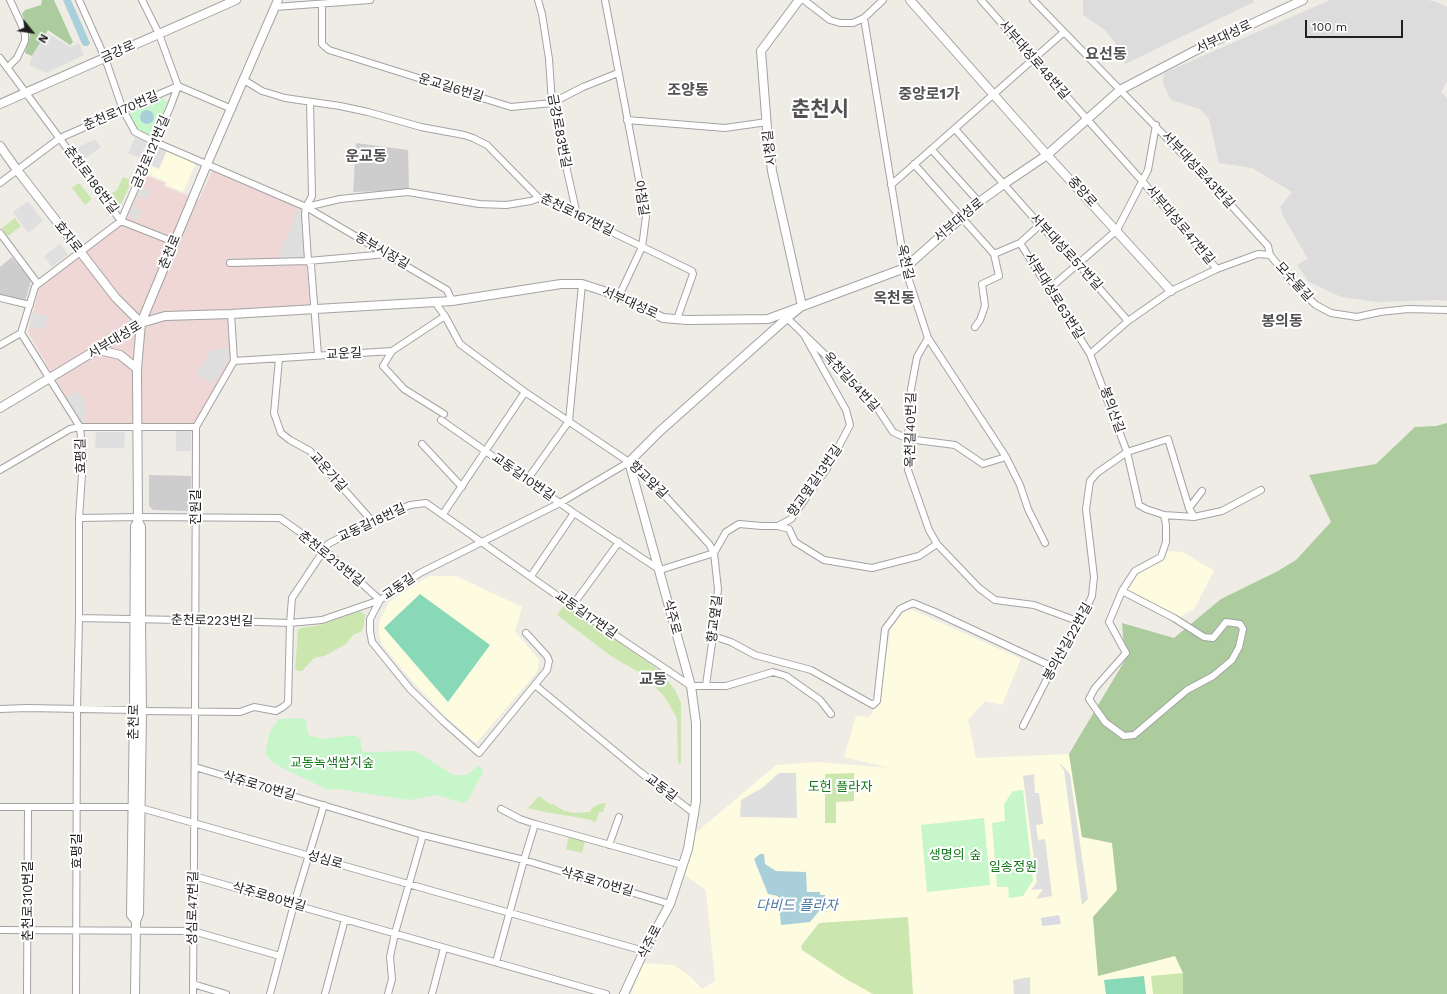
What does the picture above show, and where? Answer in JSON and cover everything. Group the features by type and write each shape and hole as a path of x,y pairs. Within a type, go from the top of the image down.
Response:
{"street":[{"path":"7,68 17,58 25,41 25,34 10,0"},
{"name":"동부시장길","path":"79,0 105,58 123,110 135,132 306,207 447,290 452,301"},
{"path":"142,0 159,34 178,86 232,109"},
{"name":"금강로","path":"0,104 236,0"},
{"path":"277,4 322,4 370,0"},
{"name":"금강로83번길","path":"538,0 542,14 549,59 552,103 577,215"},
{"name":"아침길","path":"605,0 646,217 642,247 619,296"},
{"name":"시청길","path":"799,0 761,51 772,171 802,306"},
{"path":"804,0 830,20 840,23 853,23 864,18 883,0"},
{"name":"중앙로","path":"910,0 1047,155 1171,291"},
{"name":"서부대성로48번길","path":"981,0 1087,119"},
{"name":"서부대성로43번길","path":"1033,0 1156,125 1268,246 1270,255"},
{"name":"서부대성로","path":"0,408 99,350 140,324 165,316 231,314 452,301 561,284 582,284 619,296 663,318 768,319 905,268 960,217 1004,184 1047,155 1120,90 1202,47 1303,0"},
{"name":"춘천로","path":"135,994 136,921 139,914 141,808 138,710 138,620 141,526 138,519 137,426 137,369 140,324 207,164 277,4"},
{"name":"운교길6번길","path":"322,4 322,44 329,50 511,107 552,103 583,87 618,73"},
{"name":"옥천길","path":"864,18 905,268 928,338 1006,456 1020,485 1028,509 1045,543"},
{"path":"891,186 1064,32"},
{"name":"춘천로186번길","path":"0,58 121,221 174,242"},
{"name":"춘천로167번길","path":"244,80 262,91 285,98 368,112 421,127 473,138 487,145 539,198 692,271 677,319"},
{"name":"춘천로170번길","path":"0,183 60,138 178,86"},
{"name":"금강로121번길","path":"38,284 121,221 178,86"},
{"path":"310,102 312,196 306,207 305,214 308,261 311,265 318,356"},
{"name":"서부대성로47번길","path":"1087,119 1217,269"},
{"path":"627,120 725,128 767,122"},
{"name":"서부대성로47번길","path":"1117,230 1148,170 1156,125"},
{"name":"서부대성로57번길","path":"955,129 1128,321"},
{"name":"효자로","path":"0,146 116,298 140,324"},
{"path":"932,150 979,202"},
{"path":"914,164 994,254 999,276 982,284 985,306 980,320 975,327"},
{"path":"306,207 340,199 408,192 479,204 506,205 531,201 539,198"},
{"path":"1020,243 1040,225"},
{"path":"1049,289 1117,230"},
{"path":"0,233 38,284 35,288 21,333 0,345"},
{"name":"서부대성로63번길","path":"994,254 1020,243 1090,354"},
{"path":"230,263 308,261 387,254"},
{"name":"모수물길","path":"1171,291 1217,269 1258,254 1270,255 1297,288 1316,305 1331,314 1357,318 1380,312 1408,309 1447,310"},
{"name":"서부대성로","path":"569,421 582,284"},
{"path":"1090,354 1128,321 1171,291"},
{"path":"0,298 30,305"},
{"name":"향교앞길","path":"434,301 445,316 460,344 525,392 645,474 709,544 714,553"},
{"path":"629,462 659,432 802,306"},
{"path":"231,314 234,361"},
{"name":"교운길","path":"234,361 392,351 445,316"},
{"name":"옥천길54번길","path":"787,318 872,400 893,432 908,439 955,445 983,464 1006,456"},
{"name":"효평길","path":"21,333 51,378 80,427 83,460 79,518 76,994"},
{"name":"향교옆길13번길","path":"714,553 726,532 739,524 778,526 791,519 828,467 850,425 846,410 803,333"},
{"name":"옥천길40번길","path":"928,338 917,357 911,389 908,470 929,530 938,544 979,588 995,600 1034,604 1080,622"},
{"path":"99,350 120,355 137,369"},
{"name":"교동길10번길","path":"392,351 383,366 404,389 527,480 660,570"},
{"name":"봉의산길","path":"1090,354 1127,452 1139,505 1164,515 1197,517 1222,511 1261,490"},
{"name":"교운가길","path":"279,359 274,413 281,433 290,440 310,451 372,521"},
{"name":"전원길","path":"194,823 196,427 234,361"},
{"path":"486,451 525,392"},
{"path":"527,480 569,421"},
{"path":"0,470 70,429 80,427 137,426 196,427"},
{"name":"봉의산길22번길","path":"1023,726 1053,668 1080,622 1092,596 1094,577 1086,509 1090,481 1097,473 1127,452 1168,439 1189,508"},
{"path":"422,444 462,486"},
{"name":"교동길10번길","path":"443,514 486,451"},
{"name":"교동길","path":"526,633 547,656 549,661 547,670 479,753 443,721 410,688 372,642 370,619 380,600 420,573 560,503 629,462"},
{"name":"삭주로","path":"624,994 644,951 670,904 688,849 696,801 696,723 691,686 629,462"},
{"path":"1197,517 1189,508 1202,491"},
{"name":"교동길18번길","path":"325,550 328,544 372,521 410,505 426,502 482,541"},
{"path":"530,576 574,513"},
{"path":"1122,591 1174,618 1204,638 1213,638 1226,622 1240,624 1243,628 1239,647 1232,660 1213,676 1187,690 1134,735 1124,736 1105,722 1089,699 1095,688 1126,653 1109,622 1122,591 1135,571 1161,557 1166,542 1166,525 1164,515"},
{"name":"춘천로213번길","path":"138,519 196,517 280,518 325,550 380,600"},
{"path":"79,518 138,519"},
{"path":"778,526 789,529 795,542 824,560 872,568 919,556 938,544"},
{"name":"교동길17번길","path":"482,541 572,606 691,686"},
{"path":"572,606 619,542"},
{"path":"0,709 77,708 240,712 254,707 276,711 288,703 292,598 325,550"},
{"path":"660,570 714,553"},
{"name":"향교옆길","path":"706,685 718,589 714,553"},
{"name":"춘천로223번길","path":"138,620 290,623 322,620 380,600"},
{"path":"713,636 731,642 755,655 811,670 873,705 876,701 885,630 900,609 913,603 1053,668"},
{"path":"79,618 138,620"},
{"path":"691,686 726,686 773,672 786,676 820,700 831,714"},
{"name":"교동길","path":"535,685 640,772 695,814"},
{"name":"춘천로","path":"136,921 131,915 132,807 138,710"},
{"name":"삭주로70번길","path":"195,767 423,835 524,860 670,904"},
{"path":"270,994 294,904 324,805"},
{"name":"성심로","path":"0,807 141,808 644,951"},
{"name":"춘천로310번길","path":"28,808 28,994"},
{"path":"501,809 520,819 535,824 682,865"},
{"path":"609,845 619,817"},
{"name":"성심로47번길","path":"193,994 194,823"},
{"path":"496,962 535,824"},
{"path":"388,994 392,978 390,957 395,933 423,835"},
{"name":"삭주로80번길","path":"194,876 606,994"},
{"path":"325,994 345,918"},
{"path":"0,930 77,932 193,932 280,956"},
{"path":"432,994 444,948"},
{"path":"192,984 226,994"}],"shaded area":[{"path":"1083,0 1253,0 1254,2 1125,64 1116,44 1105,30 1083,15"},
{"path":"1330,0 1426,0 1434,1 1447,7 1447,81 1441,92 1447,98 1447,301 1377,302 1341,297 1309,282 1297,265 1308,259 1284,218 1280,207 1292,192 1252,168 1219,163 1209,119 1200,109 1171,100 1163,83 1164,73"},
{"path":"47,33 70,47 79,43 84,55 46,73 29,65 35,51"},
{"path":"135,137 147,142 140,158 128,153"},
{"path":"95,139 101,147 83,160 75,149"},
{"path":"356,143 408,150 409,190 353,192"},
{"path":"155,145 193,162 195,165 183,192 166,185 167,182 144,172"},
{"path":"155,145 167,150 159,169 147,164"},
{"path":"213,169 304,209 306,259 311,305 229,311 231,360 194,425 82,425 28,332 40,285 121,224 143,174 165,183 164,186 199,200"},
{"path":"138,186 151,191 148,199 138,195 133,207 142,211 138,221 130,217 127,212"},
{"path":"28,201 43,221 28,233 13,212"},
{"path":"298,209 302,211 304,258 278,259"},
{"path":"60,244 68,254 52,267 44,256"},
{"path":"12,257 31,281 25,302 0,295 0,267"},
{"path":"33,312 48,316 44,330 29,326"},
{"path":"226,347 229,358 213,384 196,374 210,351"},
{"path":"79,391 85,403 86,424 83,424 78,418 67,397"},
{"path":"176,431 191,431 191,451 176,451"},
{"path":"96,432 125,432 124,448 95,448"},
{"path":"149,475 191,476 191,507 187,511 153,510 149,506"},
{"path":"1167,551 1183,552 1214,571 1194,609 1174,620 1122,591 1135,571 1161,557"},
{"path":"429,576 456,576 522,607 515,631 539,660 537,672 476,743 446,717 414,683 382,645 379,634 379,622 389,602"},
{"path":"906,607 1021,659 1002,705 985,701 968,720 976,758 1069,754 1082,837 1112,843 1118,890 1093,917 1098,976 1175,956 1183,973 1183,994 631,994 642,963 674,965 691,977 702,989 715,981 706,890 680,872 691,837 776,765 817,762 890,768 844,757 856,716 869,717 879,702 891,627"},
{"path":"1061,764 1070,774 1088,899 1082,905 1064,770 1060,765"},
{"path":"779,773 796,773 797,818 740,817 741,800 762,788"},
{"path":"1034,774 1035,793 1039,793 1043,824 1036,825 1038,840 1045,839 1052,896 1036,899 1043,889 1031,890 1037,882 1023,776"},
{"path":"1059,915 1061,924 1042,926 1041,918"},
{"path":"1030,977 1030,994 1014,994 1013,980"}],"green space":[{"path":"42,0 54,0 73,42 70,45 48,30 32,56 25,53 30,35 22,14 25,10 41,5"},
{"path":"161,97 169,103 153,139 138,131 130,114 133,109"},
{"path":"123,177 132,181 120,206 117,208 108,196 117,190"},
{"path":"79,183 92,199 85,205 72,188"},
{"path":"15,218 21,226 8,236 2,228"},
{"path":"1447,423 1447,994 1183,994 1183,973 1175,956 1098,976 1093,917 1117,890 1112,843 1082,837 1069,754 1125,660 1122,623 1174,638 1221,599 1276,572 1296,560 1331,522 1309,475 1376,464 1415,427 1436,426"},
{"path":"420,594 490,645 448,702 384,628"},
{"path":"565,604 660,671 675,690 681,703 681,763 679,764 678,761 677,718 664,696 642,674 611,656 557,615"},
{"path":"359,611 365,615 362,631 353,635 346,644 324,656 314,658 302,671 295,669 298,630 301,628 321,625"},
{"name":"교동녹색쌈지숲","path":"304,718 306,721 308,735 323,739 354,735 360,738 362,751 365,752 416,751 453,775 466,775 478,766 482,768 483,772 468,800 463,803 436,795 410,800 337,789 328,790 275,764 265,754 270,731 279,719"},
{"name":"도헌 플라자","path":"854,773 854,801 836,802 836,823 825,823 825,774"},
{"name":"일송정원","path":"1023,790 1033,880 1023,896 1009,898 1008,887 997,887 992,823 1005,821 1004,804 1013,791"},
{"path":"539,796 550,804 553,804 564,811 575,813 590,812 592,808 599,804 606,803 603,812 599,812 596,822 528,808"},
{"name":"생명의 숲","path":"984,818 990,885 927,892 921,825"},
{"path":"569,836 585,841 582,853 566,849"},
{"path":"908,917 913,994 873,994 846,979 802,950 801,946 819,923"},
{"path":"1183,973 1183,994 1153,994 1151,976"},
{"path":"1144,976 1146,994 1106,994 1104,980"}],"water":[{"path":"63,0 71,0 90,43 88,46 84,46 82,44"},
{"path":"144,110 150,110 154,114 154,120 150,124 144,124 140,120 140,114"},
{"name":"다비드 플라자","path":"760,854 764,854 765,864 776,871 806,872 807,892 820,892 820,895 825,895 825,910 819,911 810,922 781,925 778,896 768,894 754,859"}],"district":[{"name":"요선동","path":"1106,55"},
{"name":"조양동","path":"688,91"},
{"name":"중앙로1가","path":"929,95"},
{"name":"춘천시","path":"820,110"},
{"name":"운교동","path":"366,157"},
{"name":"옥천동","path":"894,299"},
{"name":"봉의동","path":"1282,322"},
{"name":"교동","path":"653,680"}]}
